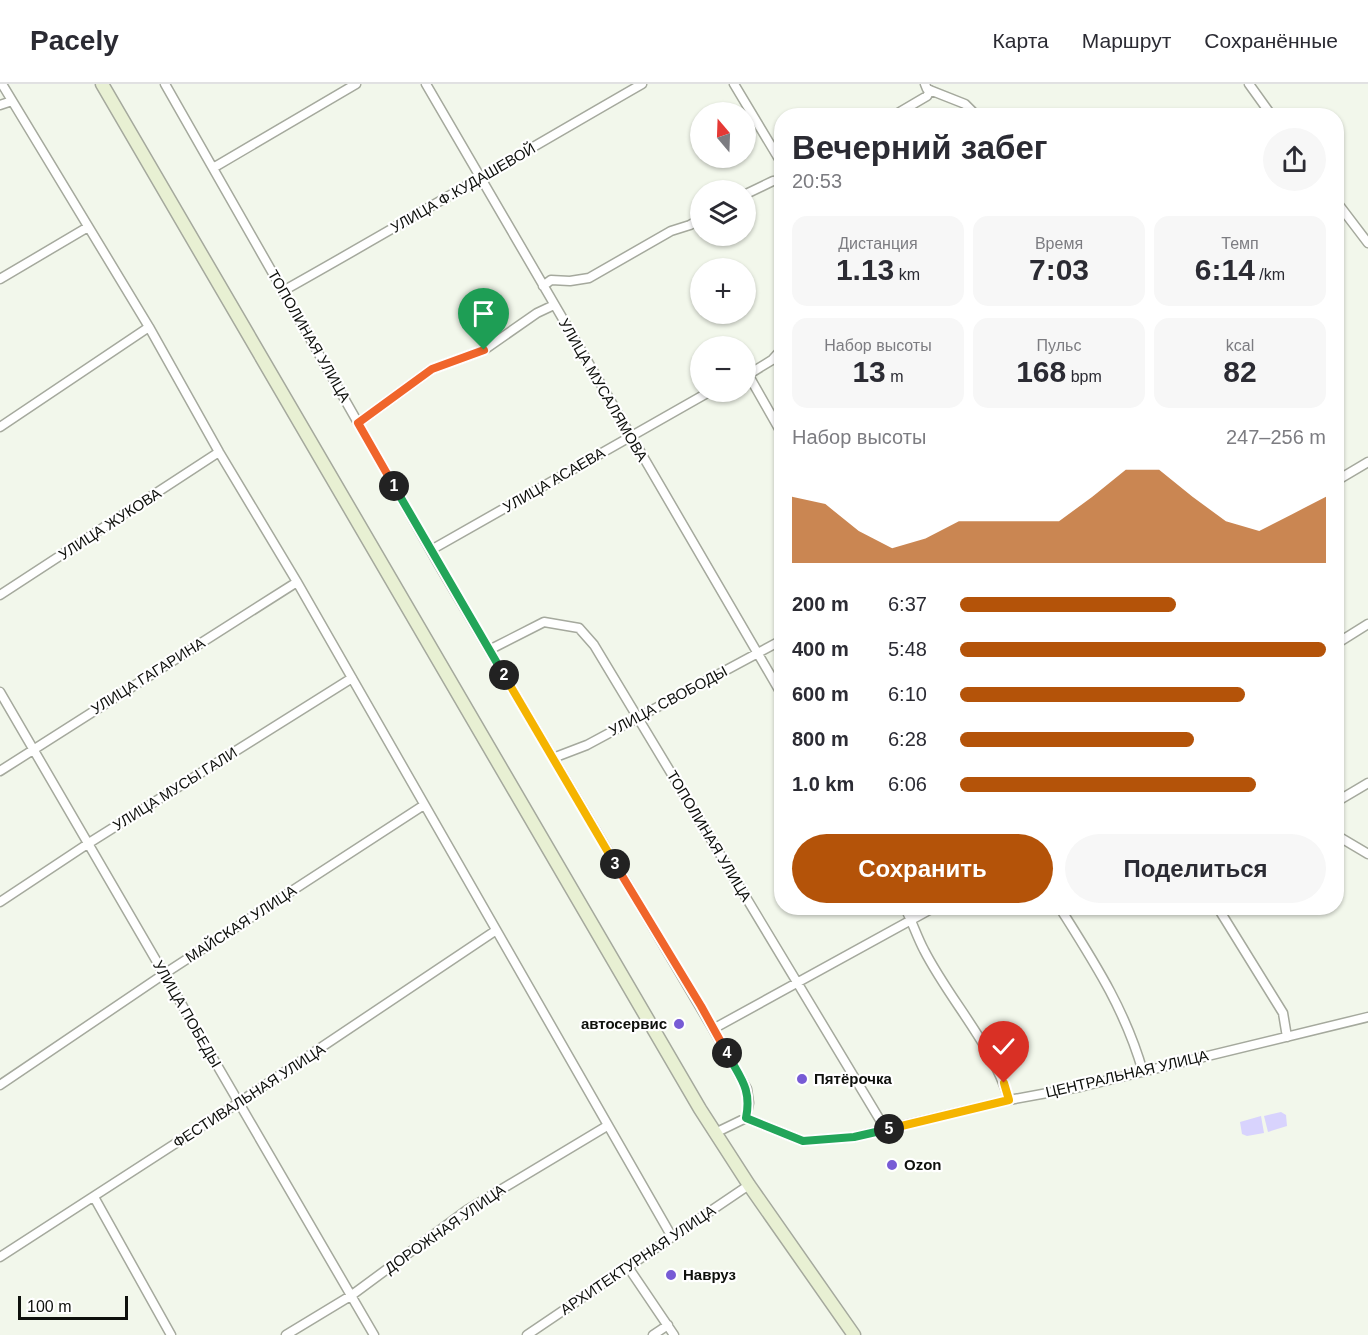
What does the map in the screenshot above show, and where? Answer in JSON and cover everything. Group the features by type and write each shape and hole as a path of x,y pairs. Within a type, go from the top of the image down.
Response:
{"main road":[{"path":"102,84 716,1133 749,1185 854,1335"}],"street":[{"path":"2,84 297,582 672,1237"},
{"name":"ТОПОЛИНАЯ УЛИЦА","path":"165,84 489,650 701,1006 747,1089 749,1103 746,1118"},
{"path":"213,168 356,84"},
{"name":"УЛИЦА МУСАЛЯМОВА","path":"426,84 774,681"},
{"name":"УЛИЦА Ф.КУДАШЕВОЙ","path":"283,291 642,84"},
{"path":"734,84 774,151"},
{"path":"1249,84 1266,108"},
{"path":"907,108 927,96 928,87 969,108"},
{"path":"0,105 12,100"},
{"path":"756,190 774,181"},
{"path":"1344,212 1368,243"},
{"path":"543,286 551,280 570,281 589,278 670,231 690,225"},
{"path":"0,279 88,228"},
{"path":"358,423 432,369 484,350 537,313 554,306"},
{"path":"0,427 148,327"},
{"path":"756,370 774,358"},
{"path":"756,391 774,421"},
{"name":"УЛИЦА АСАЕВА","path":"431,550 691,402"},
{"name":"УЛИЦА ЖУКОВА","path":"0,596 219,452"},
{"path":"1344,476 1368,462"},
{"name":"УЛИЦА ГАГАРИНА","path":"0,771 297,582"},
{"name":"ТОПОЛИНАЯ УЛИЦА","path":"489,650 544,622 579,628 594,645 886,1130"},
{"path":"1344,639 1368,624"},
{"name":"УЛИЦА СВОБОДЫ","path":"553,758 587,745 774,644"},
{"name":"УЛИЦА МУСЫ ГАЛИ","path":"0,902 89,843 352,678"},
{"name":"УЛИЦА ПОБЕДЫ","path":"0,692 374,1335"},
{"path":"1344,797 1368,783"},
{"name":"МАЙСКАЯ УЛИЦА","path":"0,1085 164,974 424,805"},
{"path":"1344,840 1368,854"},
{"path":"909,915 923,950 999,1072 1009,1100"},
{"path":"713,1029 919,915"},
{"path":"1064,915 1112,993 1134,1039 1143,1072"},
{"path":"1222,915 1283,1013 1287,1037"},
{"name":"ФЕСТИВАЛЬНАЯ УЛИЦА","path":"0,1257 238,1103 495,931"},
{"name":"ЦЕНТРАЛЬНАЯ УЛИЦА","path":"746,1118 803,1141 854,1137 1009,1100 1080,1087 1368,1017"},
{"path":"716,1133 746,1118"},
{"name":"ДОРОЖНАЯ УЛИЦА","path":"286,1335 352,1295 467,1210 607,1126"},
{"name":"АРХИТЕКТУРНАЯ УЛИЦА","path":"527,1335 749,1185"},
{"path":"94,1197 171,1335"},
{"path":"628,1267 674,1335"},
{"path":"653,1335 668,1325"}],"shaded area":[{"path":"1281,1112 1286,1115 1287,1126 1268,1132 1264,1116"},
{"path":"1261,1116 1264,1133 1247,1136 1242,1134 1240,1122"}],"place":[{"name":"автосервис","path":"679,1024"},
{"name":"Пятёрочка","path":"802,1079"},
{"name":"Ozon","path":"892,1165"},
{"name":"Навруз","path":"671,1275"}],"route":[{"path":"484,350 432,369 358,423 489,650 701,1006 747,1089 749,1103 746,1118 803,1141 854,1137 1009,1100 1004,1083"}]}
